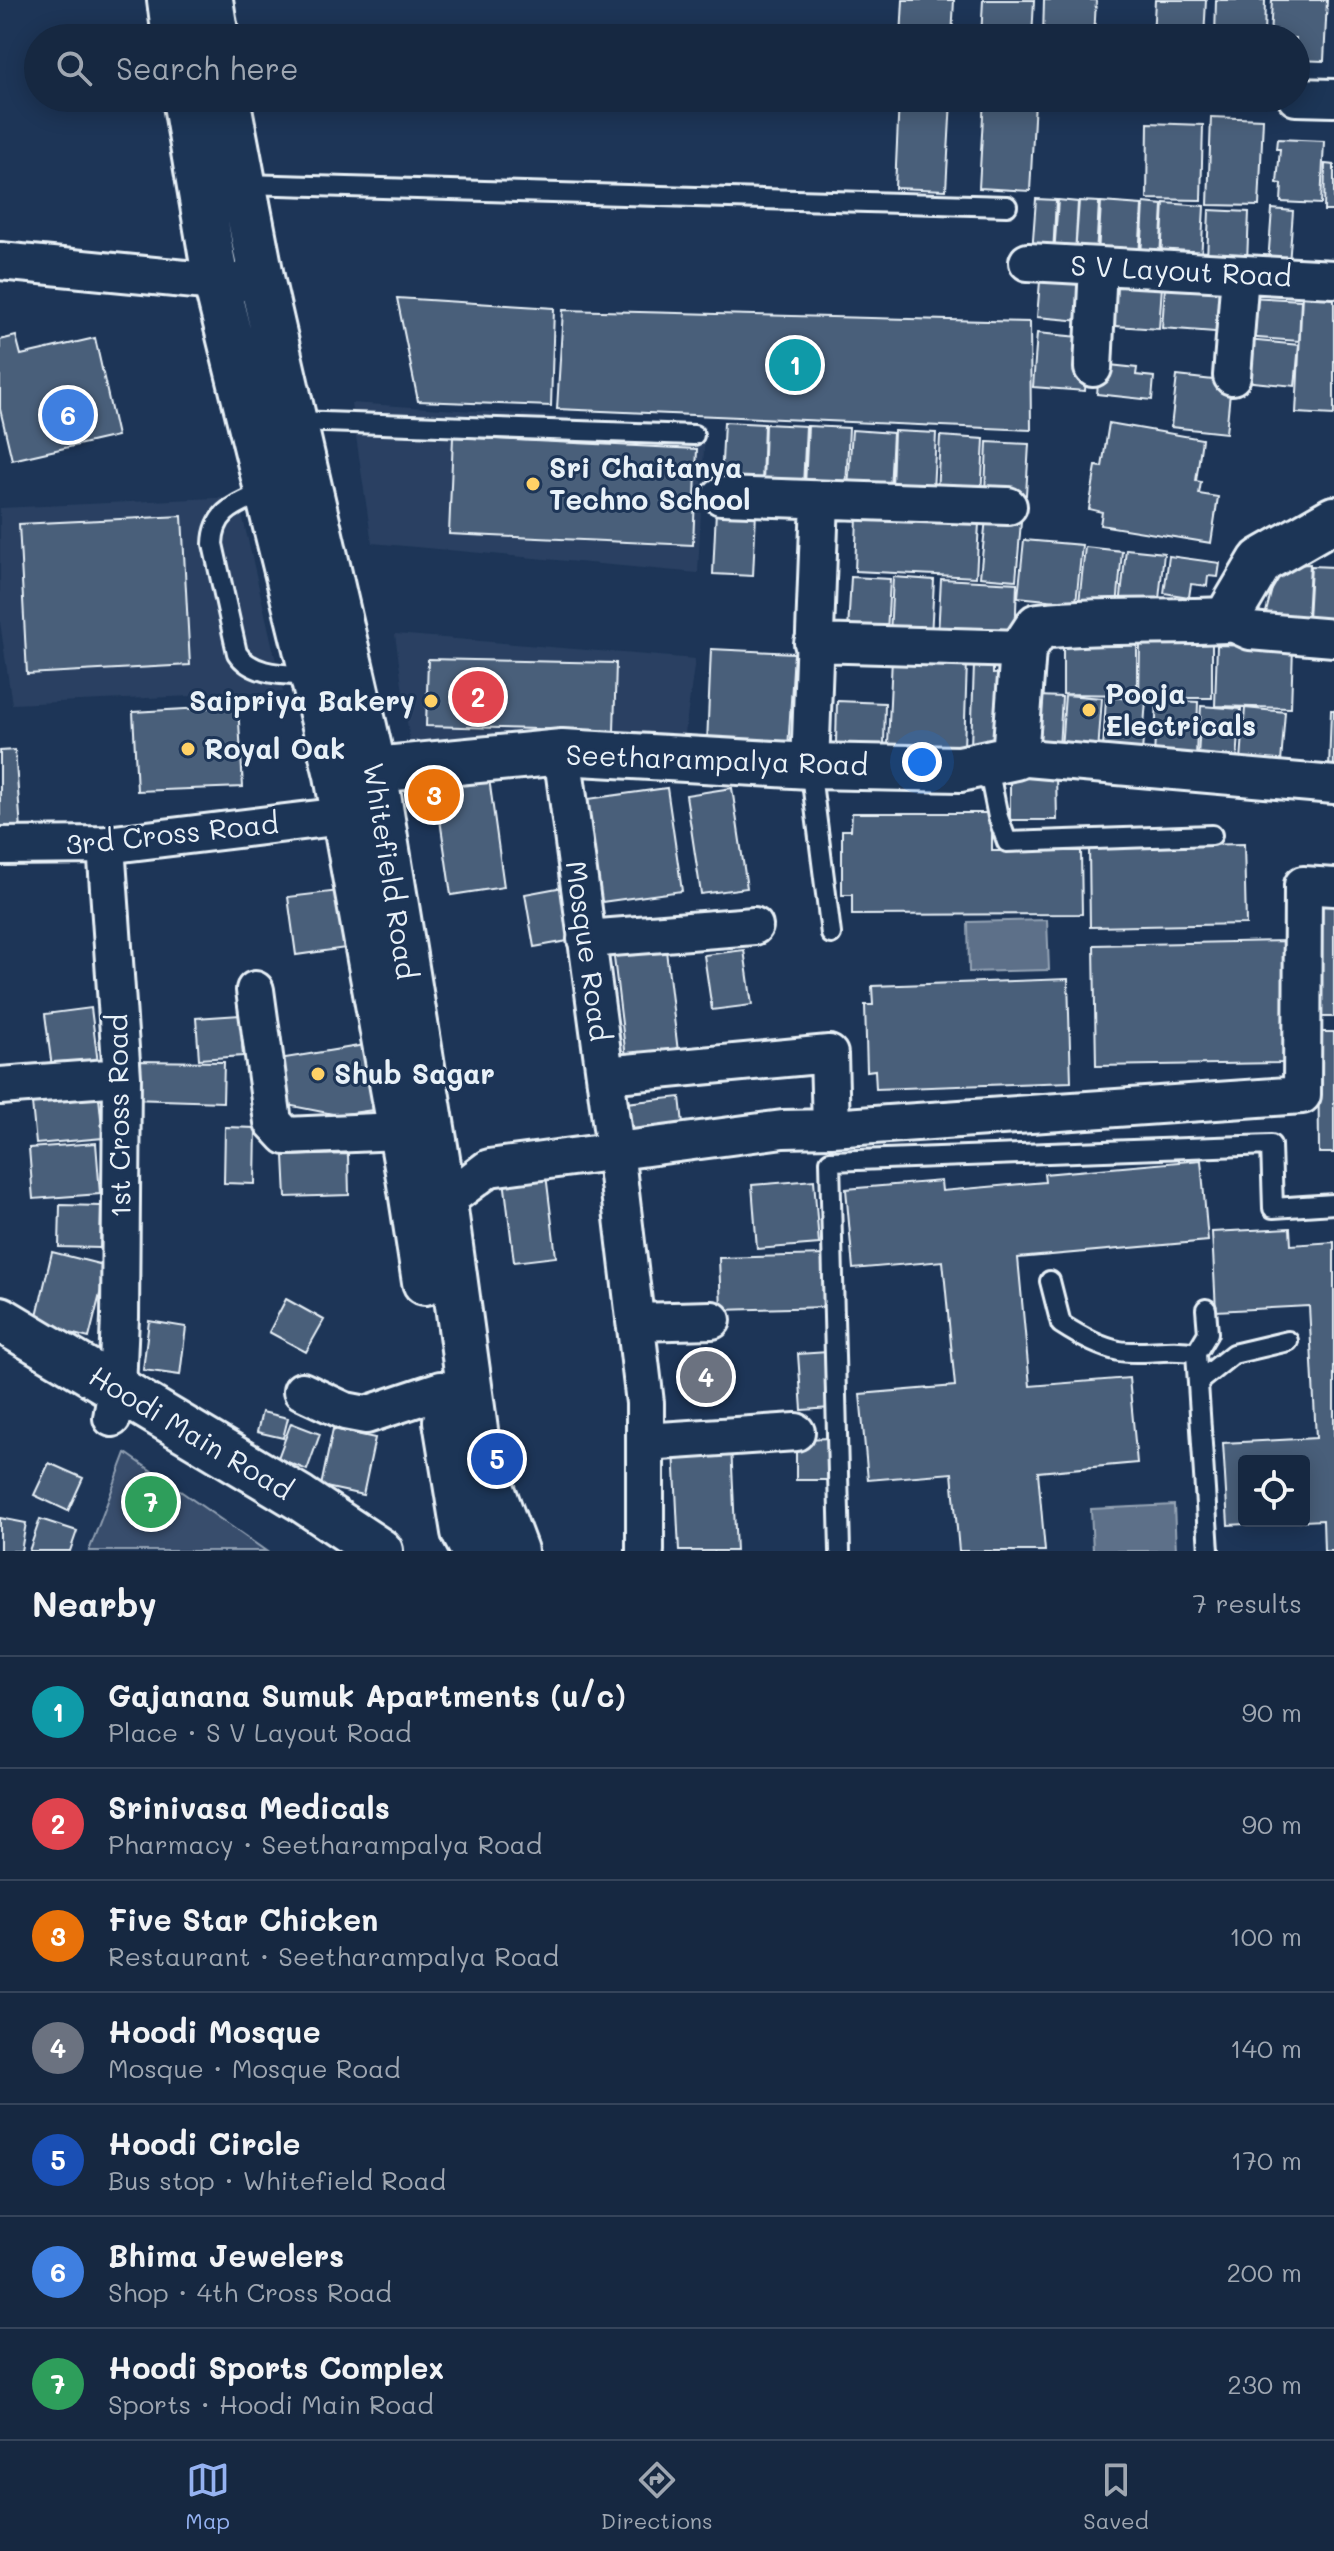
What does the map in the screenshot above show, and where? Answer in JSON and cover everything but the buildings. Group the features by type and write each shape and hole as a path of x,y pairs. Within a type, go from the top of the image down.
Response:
{"main road":[{"path":"170,0 173,24"},
{"path":"210,0 214,24"},
{"name":"Whitefield Road","path":"187,112 216,282 337,775 409,1177 464,1532 474,1551"},
{"name":"Whitefield Road","path":"230,112 262,282 374,770 444,1202 478,1452 515,1551"},
{"path":"1015,757 1023,649 1038,626 1070,622 1226,620 1261,561 1334,519"},
{"name":"Seetharampalya Road","path":"374,770 562,752 810,766 960,769 1015,757"},
{"name":"Hoodi Main Road","path":"0,1319 114,1403 300,1498 380,1551"},
{"path":"0,1351 114,1403 340,1551"}],"street":[{"path":"1310,97 1334,98"},
{"path":"0,261 216,282 262,282"},
{"name":"S V Layout Road","path":"1028,262 1334,279"},
{"path":"1093,368 1098,266"},
{"path":"1232,376 1240,274"},
{"path":"721,496 1008,506"},
{"path":"810,766 820,500"},
{"path":"1226,620 1250,631 1334,638"},
{"path":"813,643 1023,649"},
{"name":"Mosque Road","path":"562,752 645,1403 645,1551"},
{"path":"1015,757 1334,785"},
{"name":"3rd Cross Road","path":"0,846 106,845 343,816"},
{"name":"1st Cross Road","path":"106,845 122,1077 120,1317 114,1403"},
{"path":"444,1202 489,1168 783,1129 1302,1095 1303,885 1334,887"},
{"path":"586,939 754,926"},
{"path":"255,990 273,1122 286,1136 399,1131"},
{"path":"605,1075 829,1054 831,1128"},
{"path":"0,1086 122,1077"},
{"path":"635,1322 712,1320"},
{"path":"302,1391 345,1411 366,1415 441,1390"},
{"path":"645,1442 796,1432"}],"lane":[{"path":"243,184 1007,206"},
{"path":"295,421 694,435"},
{"path":"268,490 227,510 218,519 213,531 213,544 237,653 244,664 254,669 313,676"},
{"path":"810,766 831,934"},
{"path":"960,769 991,782 1007,842 1212,835"},
{"path":"840,1551 830,1161 1271,1145 1273,1208 1334,1204"},
{"path":"1050,1281 1061,1324 1082,1336 1119,1351 1181,1350 1196,1353"},
{"path":"1206,1309 1208,1333 1196,1353 1209,1551"},
{"path":"1198,1382 1233,1354 1288,1341"}],"shaded area":[{"name":"Sri Chaitanya Techno School","path":"351,403 705,426 698,573 372,543"},
{"path":"238,497 283,692 12,704 0,622 0,508"},
{"path":"395,634 695,659 684,740 410,743"},
{"path":"1047,920 1049,970 969,972 968,922"},
{"path":"126,1453 266,1551 89,1551"},
{"path":"1174,1505 1176,1551 1093,1551 1091,1509"}],"place":[{"name":"Gajanana Sumuk Apartments (u/c)","path":"795,365"},
{"name":"Bhima Jewelers","path":"68,415"},
{"name":"Sri Chaitanya Techno School","path":"533,484"},
{"name":"Srinivasa Medicals","path":"478,697"},
{"name":"Saipriya Bakery","path":"431,701"},
{"name":"Pooja Electricals","path":"1089,710"},
{"name":"Royal Oak","path":"188,749"},
{"name":"Five Star Chicken","path":"434,795"},
{"name":"Shub Sagar","path":"318,1074"},
{"name":"Hoodi Mosque","path":"706,1377"},
{"name":"Hoodi Circle","path":"497,1459"},
{"name":"Hoodi Sports Complex","path":"151,1502"}]}
